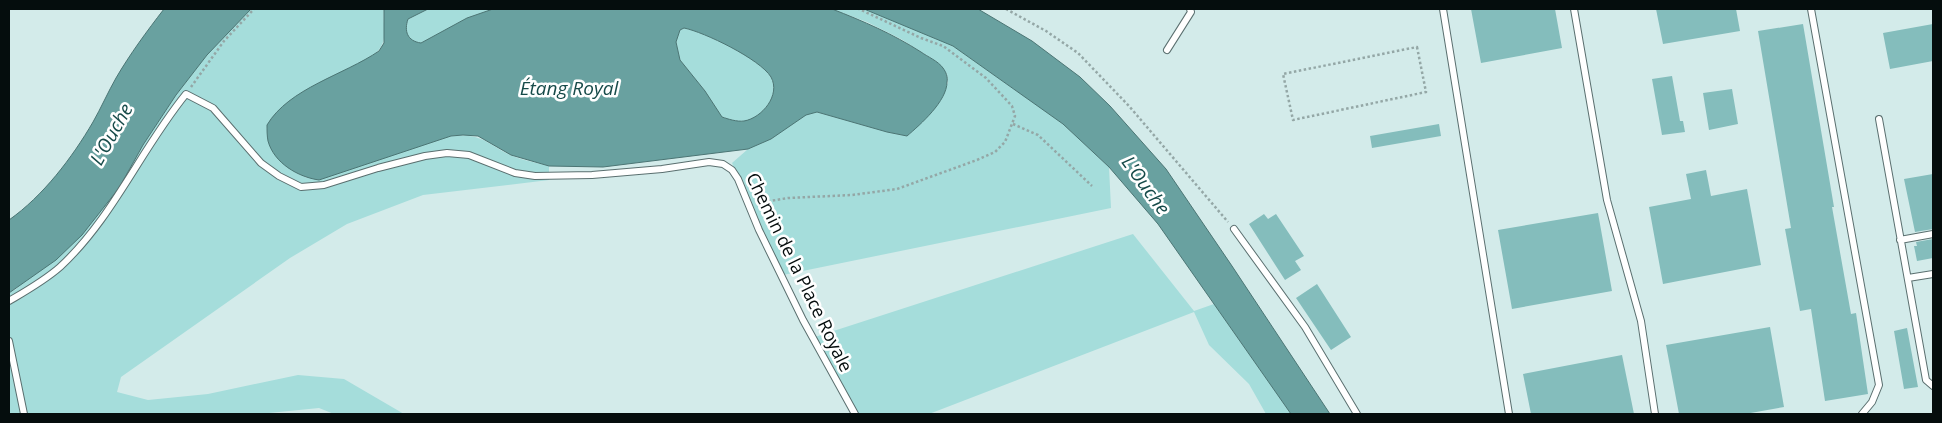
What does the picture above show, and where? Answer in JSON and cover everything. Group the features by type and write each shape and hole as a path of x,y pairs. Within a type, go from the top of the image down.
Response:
{"lane":[{"path":"1167,50 1191,12 1190,9"},
{"path":"1443,9 1509,414"},
{"path":"1574,9 1607,200 1641,320 1655,414"},
{"path":"1811,9 1878,385 1872,402 1862,414"},
{"name":"Chemin de la Place Royale","path":"186,94 214,108 261,163 301,187 324,185 378,168 425,156 447,153 469,155 515,173 534,176 592,175 662,169 709,162 723,164 732,170 738,179 759,230 803,320 855,414"},
{"path":"9,301 36,285 60,267 90,233 121,192 172,112 186,94"},
{"path":"1878,120 1926,380 1933,386"},
{"path":"1234,229 1305,327 1357,414"},
{"path":"1900,240 1933,234"},
{"path":"1908,278 1933,274"},
{"path":"9,341 24,414"}],"path":[{"path":"186,94 224,41 254,9"},
{"path":"749,206 760,202 788,198 852,195 897,188 978,160 995,152 1005,142 1015,116 1012,106 986,78 943,46 859,9"},
{"path":"1006,9 1046,31 1078,53 1129,106 1234,229"},
{"path":"1417,47 1426,92 1293,120 1283,74 1349,61 1417,47"},
{"path":"1013,124 1038,135 1092,186"}],"shaded area":[{"path":"251,9 384,9 384,36 381,47 275,155 295,172 307,178 451,136 461,135 483,140 510,155 524,160 549,166 549,180 423,195 347,224 290,258 121,377 117,392 148,400 208,394 298,375 344,379 404,414 334,414 319,408 259,414 9,414 9,293 16,289 119,188 143,145 176,95 207,55"},
{"path":"428,9 493,9 467,18 421,43 416,42 408,35 406,28 408,19"},
{"path":"832,9 864,9 953,46 1063,124 1109,167 1111,208 783,275 732,163 748,149 771,139 806,114 817,112 907,136 948,83 947,74 937,62 901,39 867,22"},
{"path":"684,28 731,47 756,62 765,70 771,77 774,91 772,98 763,111 745,121 736,121 722,117 705,91 680,60 676,42 680,30"},
{"path":"1133,234 1194,311 1214,304 1291,414 1266,414 1249,384 1209,345 1194,312 929,414 857,414 815,337"}],"water":[{"name":"L'Ouche","path":"164,9 251,9 207,55 176,95 143,145 119,188 82,235 56,260 9,293 9,220 34,200 56,176 76,149 127,60"},
{"name":"Étang Royal","path":"384,9 428,9 408,19 407,23 407,31 410,38 421,43 467,18 493,9 832,9 889,34 933,59 944,70 947,80 943,97 938,104 926,119 907,136 817,112 806,115 771,139 748,149 603,167 549,166 511,155 478,136 463,135 451,136 319,180 303,176 288,168 271,149 267,137 267,125 289,101 318,83 365,60 379,51 384,43","holes":["684,28 731,47 756,62 765,70 771,77 774,91 772,98 763,111 744,121 722,117 705,91 680,60 676,42 680,30"]},
{"name":"L'Ouche","path":"864,9 978,9 1032,41 1080,77 1110,106 1166,169 1330,414 1291,414 1158,224 1109,167 1063,124 953,46"}],"building":[{"path":"1471,9 1555,9 1562,48 1481,63"},
{"path":"1656,9 1736,9 1740,31 1663,44"},
{"path":"1803,24 1834,207 1832,207 1851,314 1856,313 1868,394 1825,401 1811,309 1800,311 1785,229 1791,228 1758,31"},
{"path":"1933,24 1933,61 1890,69 1883,33"},
{"path":"1672,76 1680,121 1683,121 1685,132 1662,135 1652,79"},
{"path":"1732,89 1738,124 1709,130 1703,93"},
{"path":"1439,124 1441,136 1372,148 1370,136"},
{"path":"1706,170 1711,196 1747,189 1761,265 1663,284 1649,207 1691,199 1686,174"},
{"path":"1933,174 1933,229 1915,232 1904,179"},
{"path":"1598,213 1612,291 1512,309 1498,230"},
{"path":"1264,214 1268,219 1276,214 1304,256 1295,261 1301,270 1285,280 1249,224"},
{"path":"1933,239 1933,258 1917,261 1914,246 1917,246 1916,242"},
{"path":"1317,284 1351,337 1331,350 1296,298"},
{"path":"1770,327 1784,407 1745,414 1679,414 1666,345"},
{"path":"1907,328 1918,387 1904,389 1894,331"},
{"path":"1622,355 1634,414 1531,414 1523,374"}]}
